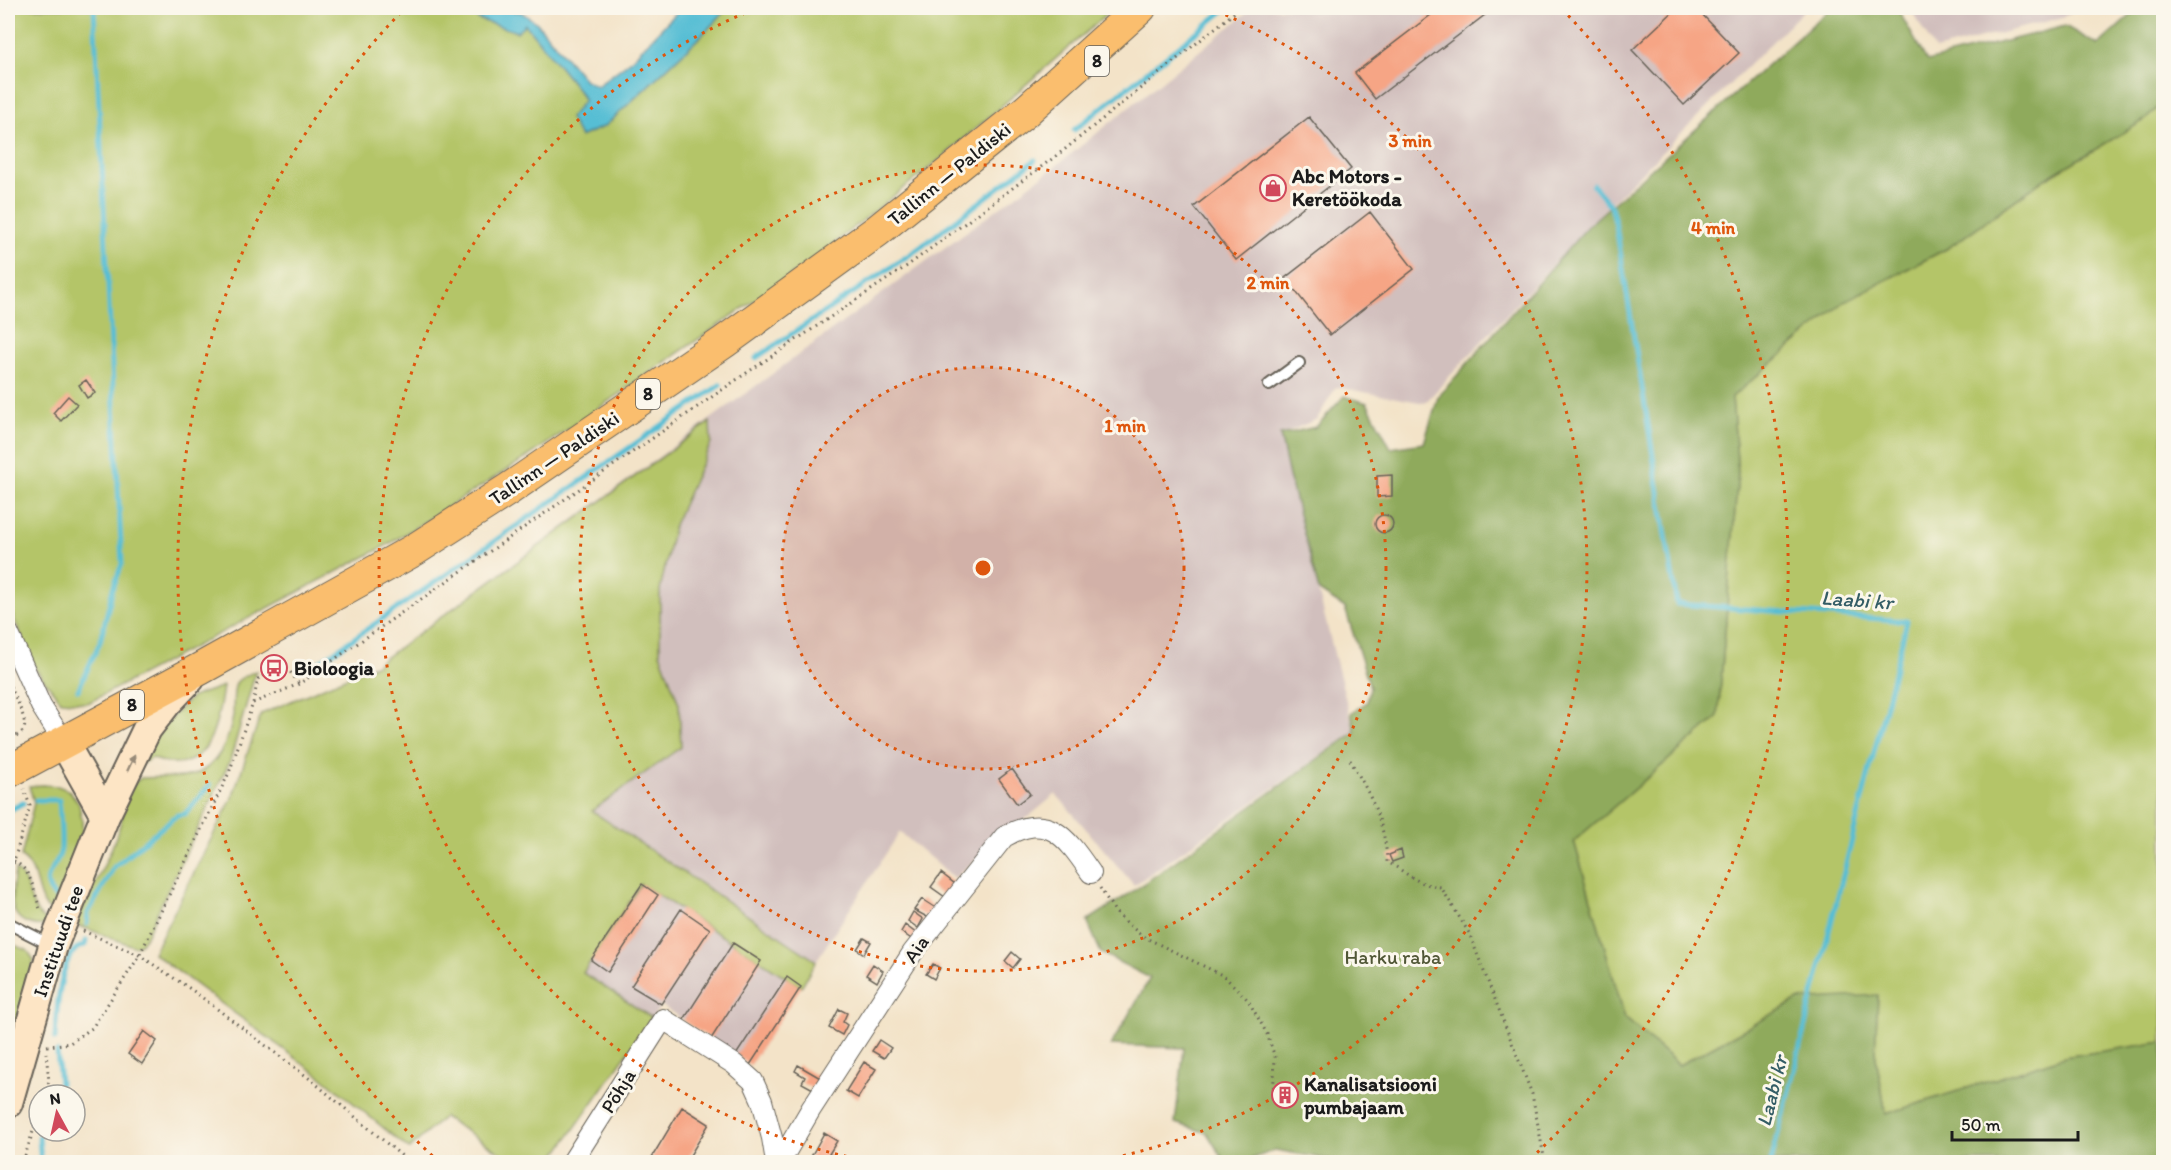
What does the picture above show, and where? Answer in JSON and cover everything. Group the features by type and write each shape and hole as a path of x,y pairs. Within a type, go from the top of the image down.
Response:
{"main road":[{"name":"Tallinn — Paldiski","path":"9,760 63,741 200,669 414,550 508,489 724,342 867,238 1026,111 1140,8"},
{"name":"8","path":"1026,111 1126,40 1165,8"}],"street":[{"path":"8,632 41,706 105,816"},
{"name":"Instituudi tee","path":"8,1103 53,946 105,816 147,729 167,703 200,669"},
{"name":"Aia","path":"780,1162 811,1109 913,952 1004,837 1024,827 1040,826 1051,829 1065,838 1091,873"},
{"name":"Põhja","path":"572,1162 663,1019 734,1064 753,1081 762,1101 776,1162"}],"lane":[{"path":"1269,385 1299,363"},
{"path":"8,923 53,946"}],"path":[{"path":"253,703 299,684 742,376 908,266 1064,150 1240,8"},
{"path":"49,1083 46,1046 70,1044 92,1028 139,955 229,772 253,703 258,679 284,663 299,684"},
{"path":"8,681 24,720 24,728 9,760 27,794 30,806 8,881"},
{"path":"1350,760 1375,806 1385,837 1387,862 1425,886 1441,887 1469,933 1532,1094 1545,1162"},
{"path":"8,859 15,861"},
{"path":"1091,873 1116,914 1142,936 1224,976 1248,1000 1267,1034 1275,1057 1273,1100"},
{"path":"139,955 192,990 310,1079 409,1162"},
{"path":"23,1162 29,1143"}],"shaded area":[{"path":"1253,8 1806,8 1589,225 1425,403 1336,387 1317,419 1281,435 1289,476 1354,732 1134,885 1056,794 954,878 900,832 816,961 375,665 1056,166"},
{"path":"1910,8 2085,8 2060,18 1935,50"},
{"path":"642,884 801,987 750,1065 661,1005 652,1018 583,973"}],"green space":[{"path":"8,8 469,8 478,19 517,32 525,24 584,100 580,137 605,126 728,8 1114,8 944,156 810,262 529,456 389,544 88,703 61,701 37,671 8,605"},
{"name":"Harku raba","path":"1831,8 1897,8 1927,61 2065,26 2098,45 2139,8 2163,8 2163,102 2145,120 2045,179 1948,248 1845,301 1732,397 1738,473 1718,717 1574,841 1625,1018 1679,1065 1798,1000 1878,995 1875,1052 1886,1114 2064,1057 2163,1042 2163,1162 1344,1162 1275,1150 1249,1160 1223,1159 1207,1133 1175,1123 1184,1048 1111,1045 1150,978 1101,953 1087,921 1135,890 1355,732 1351,713 1367,702 1370,687 1345,608 1319,591 1280,435 1316,427 1344,396 1367,403 1391,448 1424,443 1438,397 1589,225"},
{"path":"2163,102 2163,1042 2064,1057 1886,1114 1875,1052 1878,996 1798,1000 1679,1065 1625,1018 1574,841 1718,717 1738,473 1732,397 1845,301 1948,248 2045,179 2145,120"},
{"path":"710,422 711,443 674,525 660,590 660,653 679,704 681,747 592,811 816,961 801,987 641,884 583,973 652,1018 551,1162 515,1162 444,1117 409,1149 324,1079 153,953 232,798 261,714 375,665"},
{"path":"256,671 230,761 145,938 139,945 133,946 74,924 113,846 128,795 136,781 141,778 174,778 193,775 209,766 221,752 229,734 236,683"},
{"path":"223,686 213,733 197,756 186,762 171,763 152,758 142,763 157,732 192,697"},
{"path":"29,786 58,786 70,791 79,804 82,820 83,839 55,913 43,902 32,870 21,857 34,803"},
{"path":"15,870 27,885 34,907 49,923 33,925 17,916 12,902"},
{"path":"8,943 27,950 34,960 14,1035 8,1033"}],"water":[{"path":"469,8 493,8 521,12 537,23 585,80 597,86 629,62 681,8 728,8 605,126 580,137 570,118 584,100 525,24 517,32 478,19"}],"building":[{"path":"1440,8 1494,8 1375,99 1355,73"},
{"path":"1677,8 1696,8 1739,53 1684,105 1632,50"},
{"name":"Abc Motors - Keretöökoda","path":"1309,117 1351,169 1236,260 1194,207"},
{"path":"1370,212 1414,269 1330,335 1285,278"},
{"path":"86,380 95,393 87,398 79,385"},
{"path":"68,396 77,404 61,421 53,413"},
{"path":"1392,475 1392,496 1377,497 1377,476"},
{"path":"1384,515 1390,518 1393,524 1390,530 1384,533 1378,530 1375,524 1378,518"},
{"path":"1012,769 1030,794 1017,804 999,779"},
{"path":"1401,850 1403,858 1392,862 1389,855"},
{"path":"941,873 955,884 945,897 931,887"},
{"path":"642,884 658,895 608,972 591,960"},
{"path":"922,899 936,908 929,918 914,910"},
{"path":"681,909 710,929 661,1004 631,986"},
{"path":"913,912 923,919 918,928 908,921"},
{"path":"905,925 917,934 913,940 901,932"},
{"path":"864,938 871,942 864,954 857,949"},
{"path":"733,943 761,961 711,1039 683,1021"},
{"path":"1012,952 1020,959 1013,968 1005,961"},
{"path":"873,964 883,971 877,982 866,975"},
{"path":"933,964 940,968 934,979 926,974"},
{"path":"787,977 801,987 750,1065 736,1055"},
{"path":"839,1009 847,1013 843,1022 847,1025 842,1035 829,1028"},
{"path":"144,1031 157,1041 142,1064 128,1054"},
{"path":"879,1040 891,1048 884,1058 872,1051"},
{"path":"864,1062 876,1069 858,1098 846,1091"},
{"path":"798,1065 822,1079 813,1089 802,1083 805,1077 795,1071"},
{"name":"Kanalisatsiooni pumbajaam","path":"1281,1086 1294,1091 1290,1104 1277,1100"},
{"path":"682,1107 709,1124 686,1162 649,1162"},
{"path":"824,1133 837,1141 829,1154 834,1157 831,1162 808,1162"}],"waterway":[{"path":"78,690 100,642 113,588 122,564 94,8"},
{"path":"1074,130 1227,8"},
{"path":"756,358 918,249 1035,160"},
{"name":"Laabi kr","path":"1593,185 1611,206 1616,226 1677,604 1907,621 1771,1162"},
{"path":"311,668 720,385"},
{"path":"87,924 88,913 114,867 177,815 185,814 210,785"},
{"path":"36,800 59,800 61,849 48,877 50,889 55,897"},
{"path":"8,811 23,803"},
{"path":"55,1039 62,978 70,956 76,949 85,945 86,941"},
{"path":"57,1052 60,1083"},
{"path":"39,1143 41,1162"}],"place":[{"name":"Abc Motors - Keretöökoda","path":"1273,188"},
{"name":"Bioloogia","path":"274,668"},
{"name":"Kanalisatsiooni pumbajaam","path":"1285,1095"}]}
